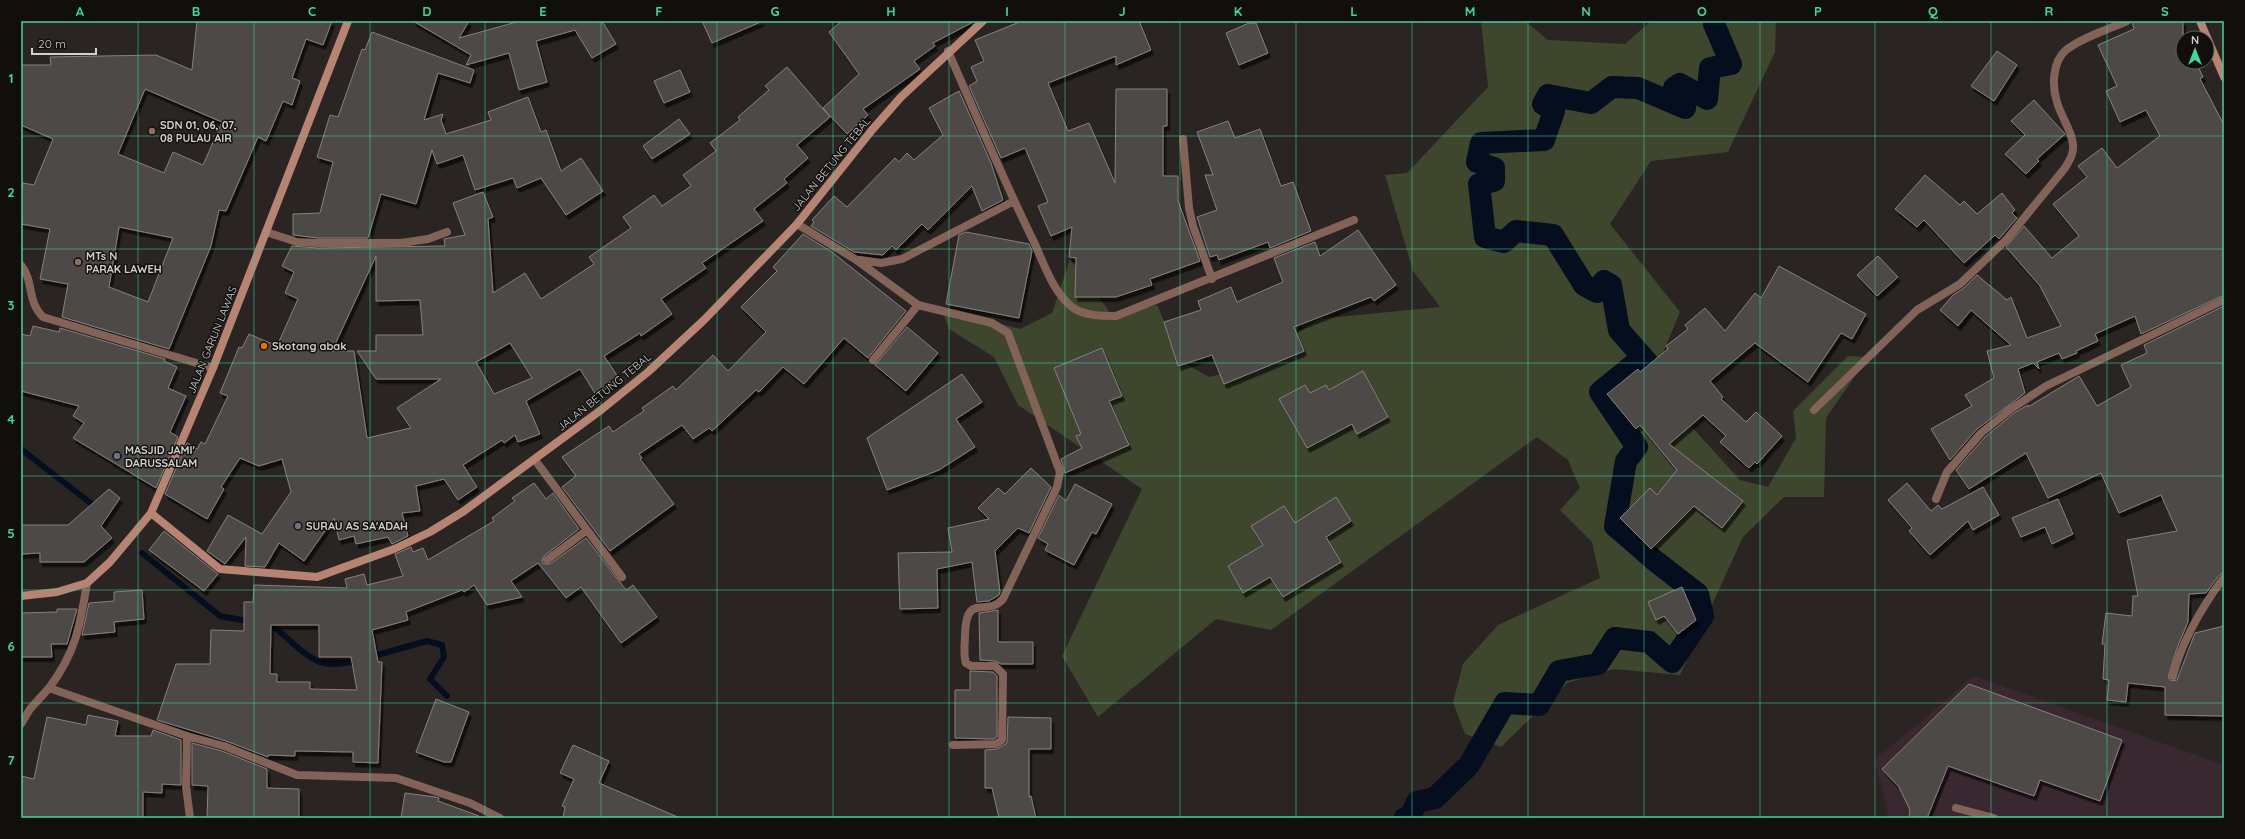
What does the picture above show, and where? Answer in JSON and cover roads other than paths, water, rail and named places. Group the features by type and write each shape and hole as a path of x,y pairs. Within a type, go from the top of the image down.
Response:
{"street":[{"name":"JALAN GARUN LAWAS","path":"21,596 70,590 87,583 110,562 151,513 213,368 348,21"},
{"name":"JALAN BETUNG TEBAL","path":"151,513 220,569 317,577 394,549 430,532 535,460 648,372 704,320 796,224 872,130 906,92 948,51 983,21"},
{"path":"1814,410 1917,310 1960,284 2006,240 2065,168 2071,157 2074,146 2070,132 2056,102 2054,76 2057,64 2064,52 2075,44 2127,21"},
{"path":"2200,21 2224,77"},
{"path":"948,51 1014,201 1056,288 1073,307 1086,313 1100,316 1116,316 1212,279 1354,220"},
{"path":"1183,139 1193,226 1212,279"},
{"path":"856,259 881,263 902,258 1014,201"},
{"path":"796,224 856,259 918,305 992,323 1008,333 1060,472 1057,487 1003,599 996,604 971,611 966,620 966,663 971,666 996,666 1003,674 1002,740 996,744 953,745"},
{"path":"266,232 297,242 318,243 414,242 428,240 447,232"},
{"path":"21,265 26,273 32,302 35,309 42,317 213,368"},
{"path":"1936,499 1947,472 1981,433 2011,408 2046,386 2224,300"},
{"path":"873,360 918,305"},
{"path":"535,460 622,577"},
{"path":"547,560 586,530"},
{"path":"2173,676 2194,624 2208,599 2224,577"},
{"path":"21,724 30,709 49,688 64,668 76,642 87,583"},
{"path":"49,688 187,736 230,748 297,775 320,777 384,776 408,781 470,803 500,818"},
{"path":"187,736 186,786 190,818"},
{"path":"1956,808 1994,818"}],"waterway":[{"path":"1405,818 1411,815 1417,802 1435,798 1469,765 1505,703 1539,705 1559,671 1598,664 1615,638 1649,642 1672,662 1703,616 1698,594 1654,560 1615,526 1626,461 1637,447 1600,392 1633,365 1647,362 1619,330 1611,285 1604,281 1597,292 1584,285 1553,235 1516,231 1504,242 1485,237 1479,184 1494,181 1494,168 1477,162 1481,143 1544,140 1554,111 1543,104 1548,95 1591,103 1612,87 1638,88 1685,108 1674,88 1680,84 1707,99 1710,68 1731,64 1714,24 1715,21"},
{"path":"21,449 97,508"},
{"path":"142,553 220,616 252,622"},
{"path":"263,623 276,629 304,653 319,662 336,664 359,660"},
{"path":"370,657 427,641 442,645 444,657 430,679 447,696"}],"place":[{"name":"SDN 01, 06, 07, 08 PULAU AIR","path":"152,131"},
{"name":"MTs N PARAK LAWEH","path":"78,262"},
{"name":"Skotang abak","path":"264,346"},
{"name":"MASJID JAMI' DARUSSALAM","path":"117,456"},
{"name":"SURAU AS SA'ADAH","path":"298,526"}]}
